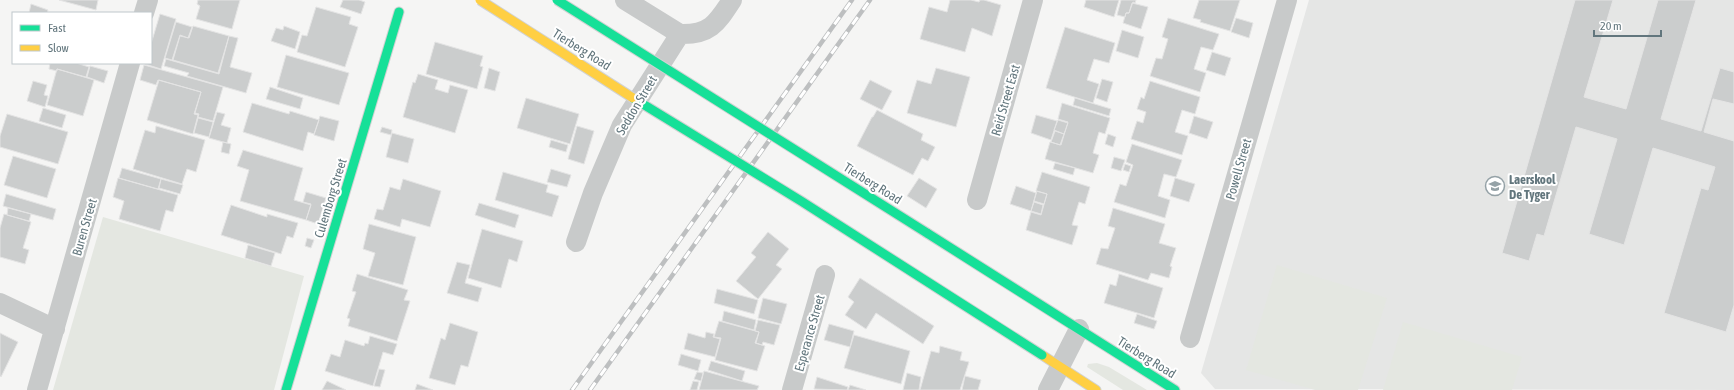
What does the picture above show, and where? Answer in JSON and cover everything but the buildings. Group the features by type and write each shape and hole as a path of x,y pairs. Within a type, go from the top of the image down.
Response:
{"main road":[{"name":"Tierberg Road","path":"480,0 652,109 802,201 1096,390"},
{"name":"Tierberg Road","path":"557,0 1175,390"},
{"name":"Culemborg Street","path":"286,390 399,12"}],"street":[{"path":"144,12 148,0"},
{"path":"625,0 680,34 703,32 712,26 732,0"},
{"name":"Reid Street East","path":"977,200 1033,0"},
{"name":"Powell Street","path":"1190,338 1287,0"},
{"name":"Seddon Street","path":"576,242 593,193 622,125 680,34"},
{"name":"Buren Street","path":"37,390 130,64"},
{"name":"Esperance Street","path":"792,390 825,275"},
{"path":"0,303 55,328"},
{"path":"1048,390 1079,329"}],"shaded area":[{"name":"Laerskool De Tyger","path":"1309,0 1734,0 1734,390 1215,389 1201,373"},
{"path":"103,217 304,276 274,390 53,390"},
{"path":"1277,265 1387,298 1358,390 1315,390 1246,370"},
{"path":"1403,322 1522,357 1512,390 1383,390"},
{"path":"1097,363 1109,367 1147,390 1123,390 1087,367 1088,364"}],"railway":[{"path":"572,390 852,0"},
{"path":"590,390 870,0"}],"traffic: fast":[{"path":"557,0 927,233"},
{"path":"286,390 399,12"},
{"path":"633,98 801,201 1042,355"},
{"path":"927,233 1175,390"}],"traffic: slow":[{"path":"480,0 633,98"},
{"path":"1042,355 1096,390"}],"place":[{"name":"Laerskool De Tyger","path":"1495,186"}]}
